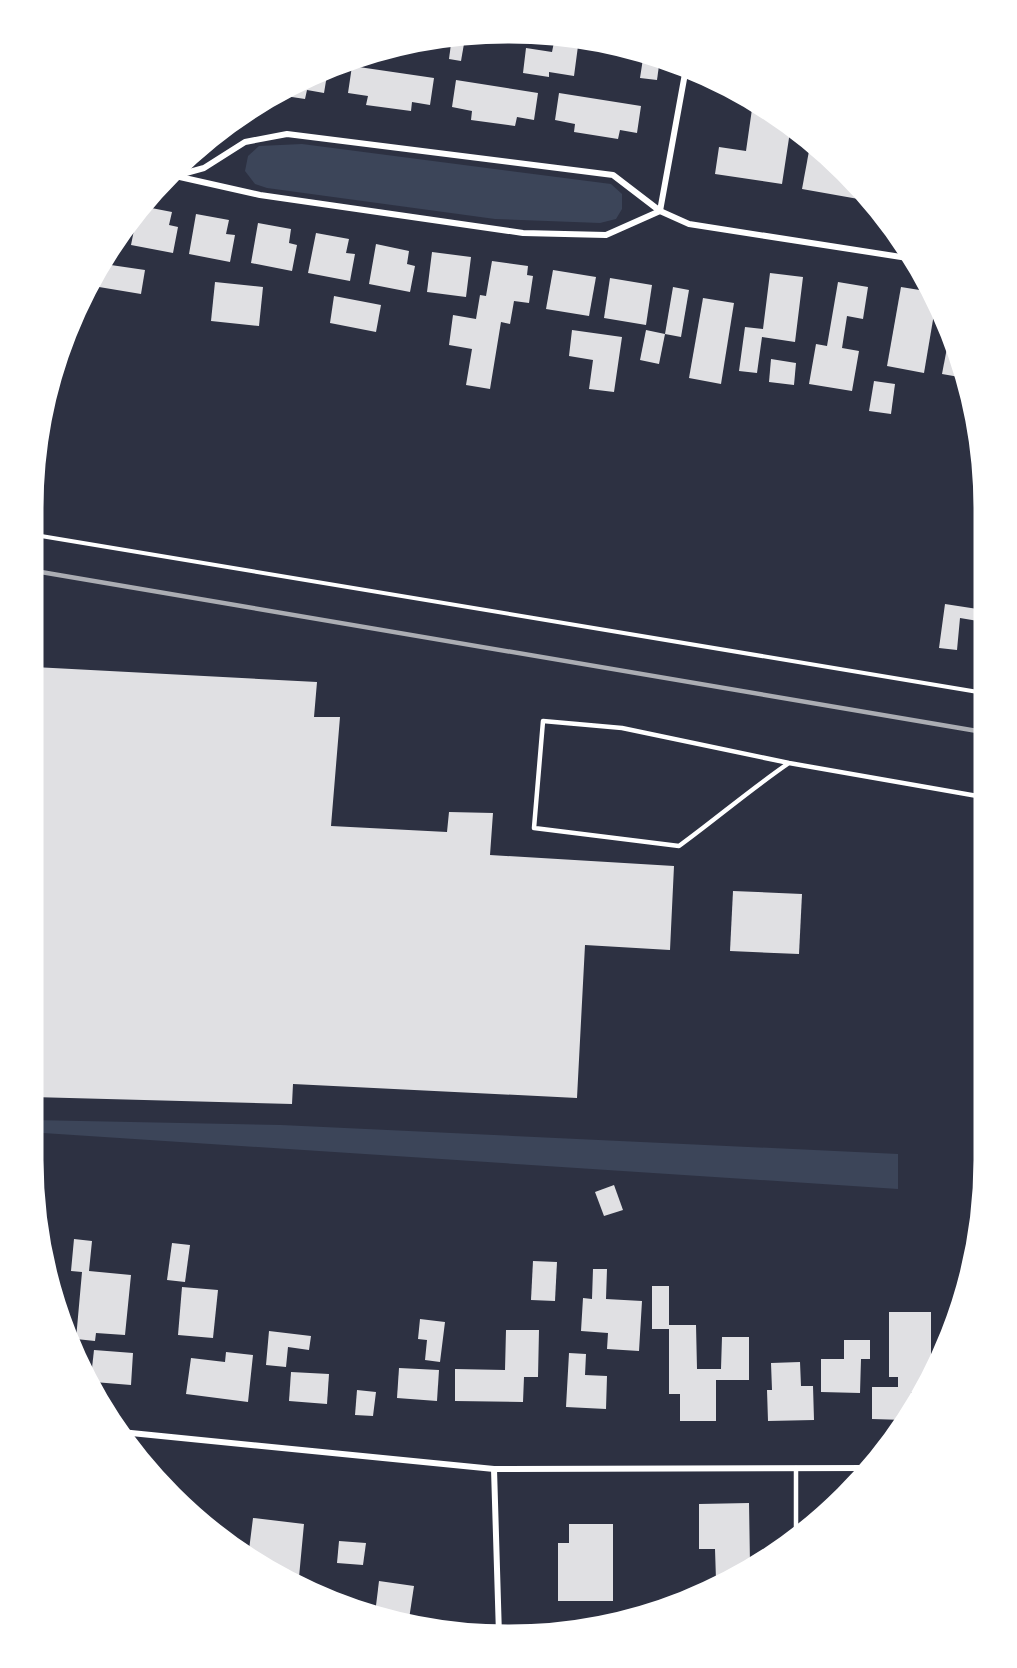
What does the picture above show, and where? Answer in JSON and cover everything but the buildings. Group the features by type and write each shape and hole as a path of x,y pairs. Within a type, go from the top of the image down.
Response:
{"street":[{"path":"660,211 684,77"},
{"path":"186,172 204,168 245,142 287,134 613,175 660,211 689,224 901,257"},
{"path":"181,177 260,195 523,233 606,235 660,211"},
{"path":"131,1433 494,1469 858,1468"},
{"path":"494,1469 499,1626"}],"lane":[{"path":"789,763 754,787 679,846 534,828 543,721 622,728 789,763 975,796"},
{"path":"796,1468 796,1527"}],"path":[{"path":"42,536 975,692"}],"shaded area":[{"path":"302,144 611,184 622,194 622,209 616,219 600,223 495,219 267,188 255,184 245,171 248,156 259,146"},
{"path":"42,1120 281,1125 898,1154 898,1189 43,1133 42,1142"}],"railway":[{"path":"42,572 975,731"}]}
